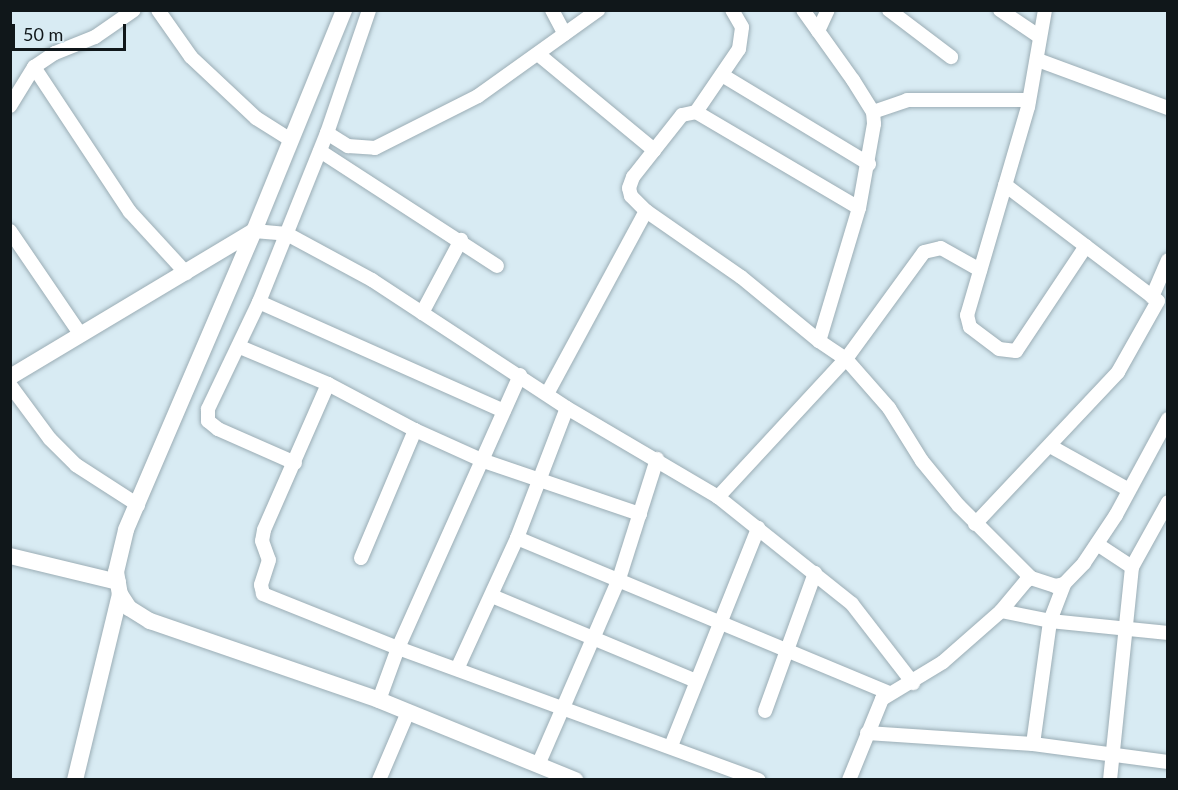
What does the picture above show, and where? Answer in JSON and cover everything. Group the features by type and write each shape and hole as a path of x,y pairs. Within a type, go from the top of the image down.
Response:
{"street":[{"path":"10,106 34,67 55,53 94,37 134,10"},
{"path":"158,10 191,57 256,118 291,140"},
{"path":"344,10 254,231 126,530 116,572 119,588 129,608 150,621 380,700 575,780"},
{"path":"295,464 218,429 208,421 208,409 260,302 327,133 369,10"},
{"path":"552,10 565,34"},
{"path":"327,133 348,146 365,150 375,148 478,96 598,10"},
{"path":"803,10 873,112 868,164 859,208 819,341"},
{"path":"818,31 828,10"},
{"path":"890,10 951,57"},
{"path":"1000,10 1040,37"},
{"path":"1045,10 1038,60 1029,100 966,321 999,349 1016,351 1086,246"},
{"path":"696,112 722,75 743,36 734,11"},
{"path":"538,54 654,150"},
{"path":"1038,60 1167,108"},
{"path":"34,67 130,212 186,273"},
{"path":"722,75 868,164"},
{"path":"873,112 907,100 1029,100"},
{"path":"859,208 696,112 682,115 654,150 629,188 631,196 646,211 741,277 819,341 846,359 889,408 922,461 975,524 1031,578 1047,585 1064,584"},
{"path":"320,151 461,240 497,266"},
{"path":"1005,185 1159,301"},
{"path":"547,394 646,211"},
{"path":"10,231 81,335"},
{"path":"10,377 254,231 286,234 372,280 567,408 718,497 852,604 913,683"},
{"path":"422,313 461,240"},
{"path":"718,497 846,359 924,252 941,248 980,270"},
{"path":"975,524 1118,372 1159,301 1167,260"},
{"path":"260,302 504,411"},
{"path":"240,347 328,384 415,430 481,460 640,514"},
{"path":"380,700 398,648 520,375"},
{"path":"328,384 295,464 264,530 262,541 269,560 261,585 263,594 398,648 458,667 759,780"},
{"path":"10,385 50,439 76,465 138,505"},
{"path":"458,667 492,596 541,481 567,408"},
{"path":"1033,744 1050,621 1064,584 1097,544 1167,419"},
{"path":"361,558 415,430"},
{"path":"1050,446 1129,490"},
{"path":"538,765 619,579 657,459"},
{"path":"1110,780 1128,630 1132,567 1167,502"},
{"path":"671,746 719,619 758,528"},
{"path":"1153,531 1167,532"},
{"path":"517,538 719,619 889,693"},
{"path":"1097,544 1132,567"},
{"path":"10,556 119,588"},
{"path":"765,711 790,650 815,573"},
{"path":"849,780 882,699 889,693 913,683 1001,611 1031,578"},
{"path":"75,780 119,588"},
{"path":"492,596 696,681"},
{"path":"1001,611 1050,621 1167,633"},
{"path":"379,780 408,712"},
{"path":"867,733 1033,744 1167,762"}]}
